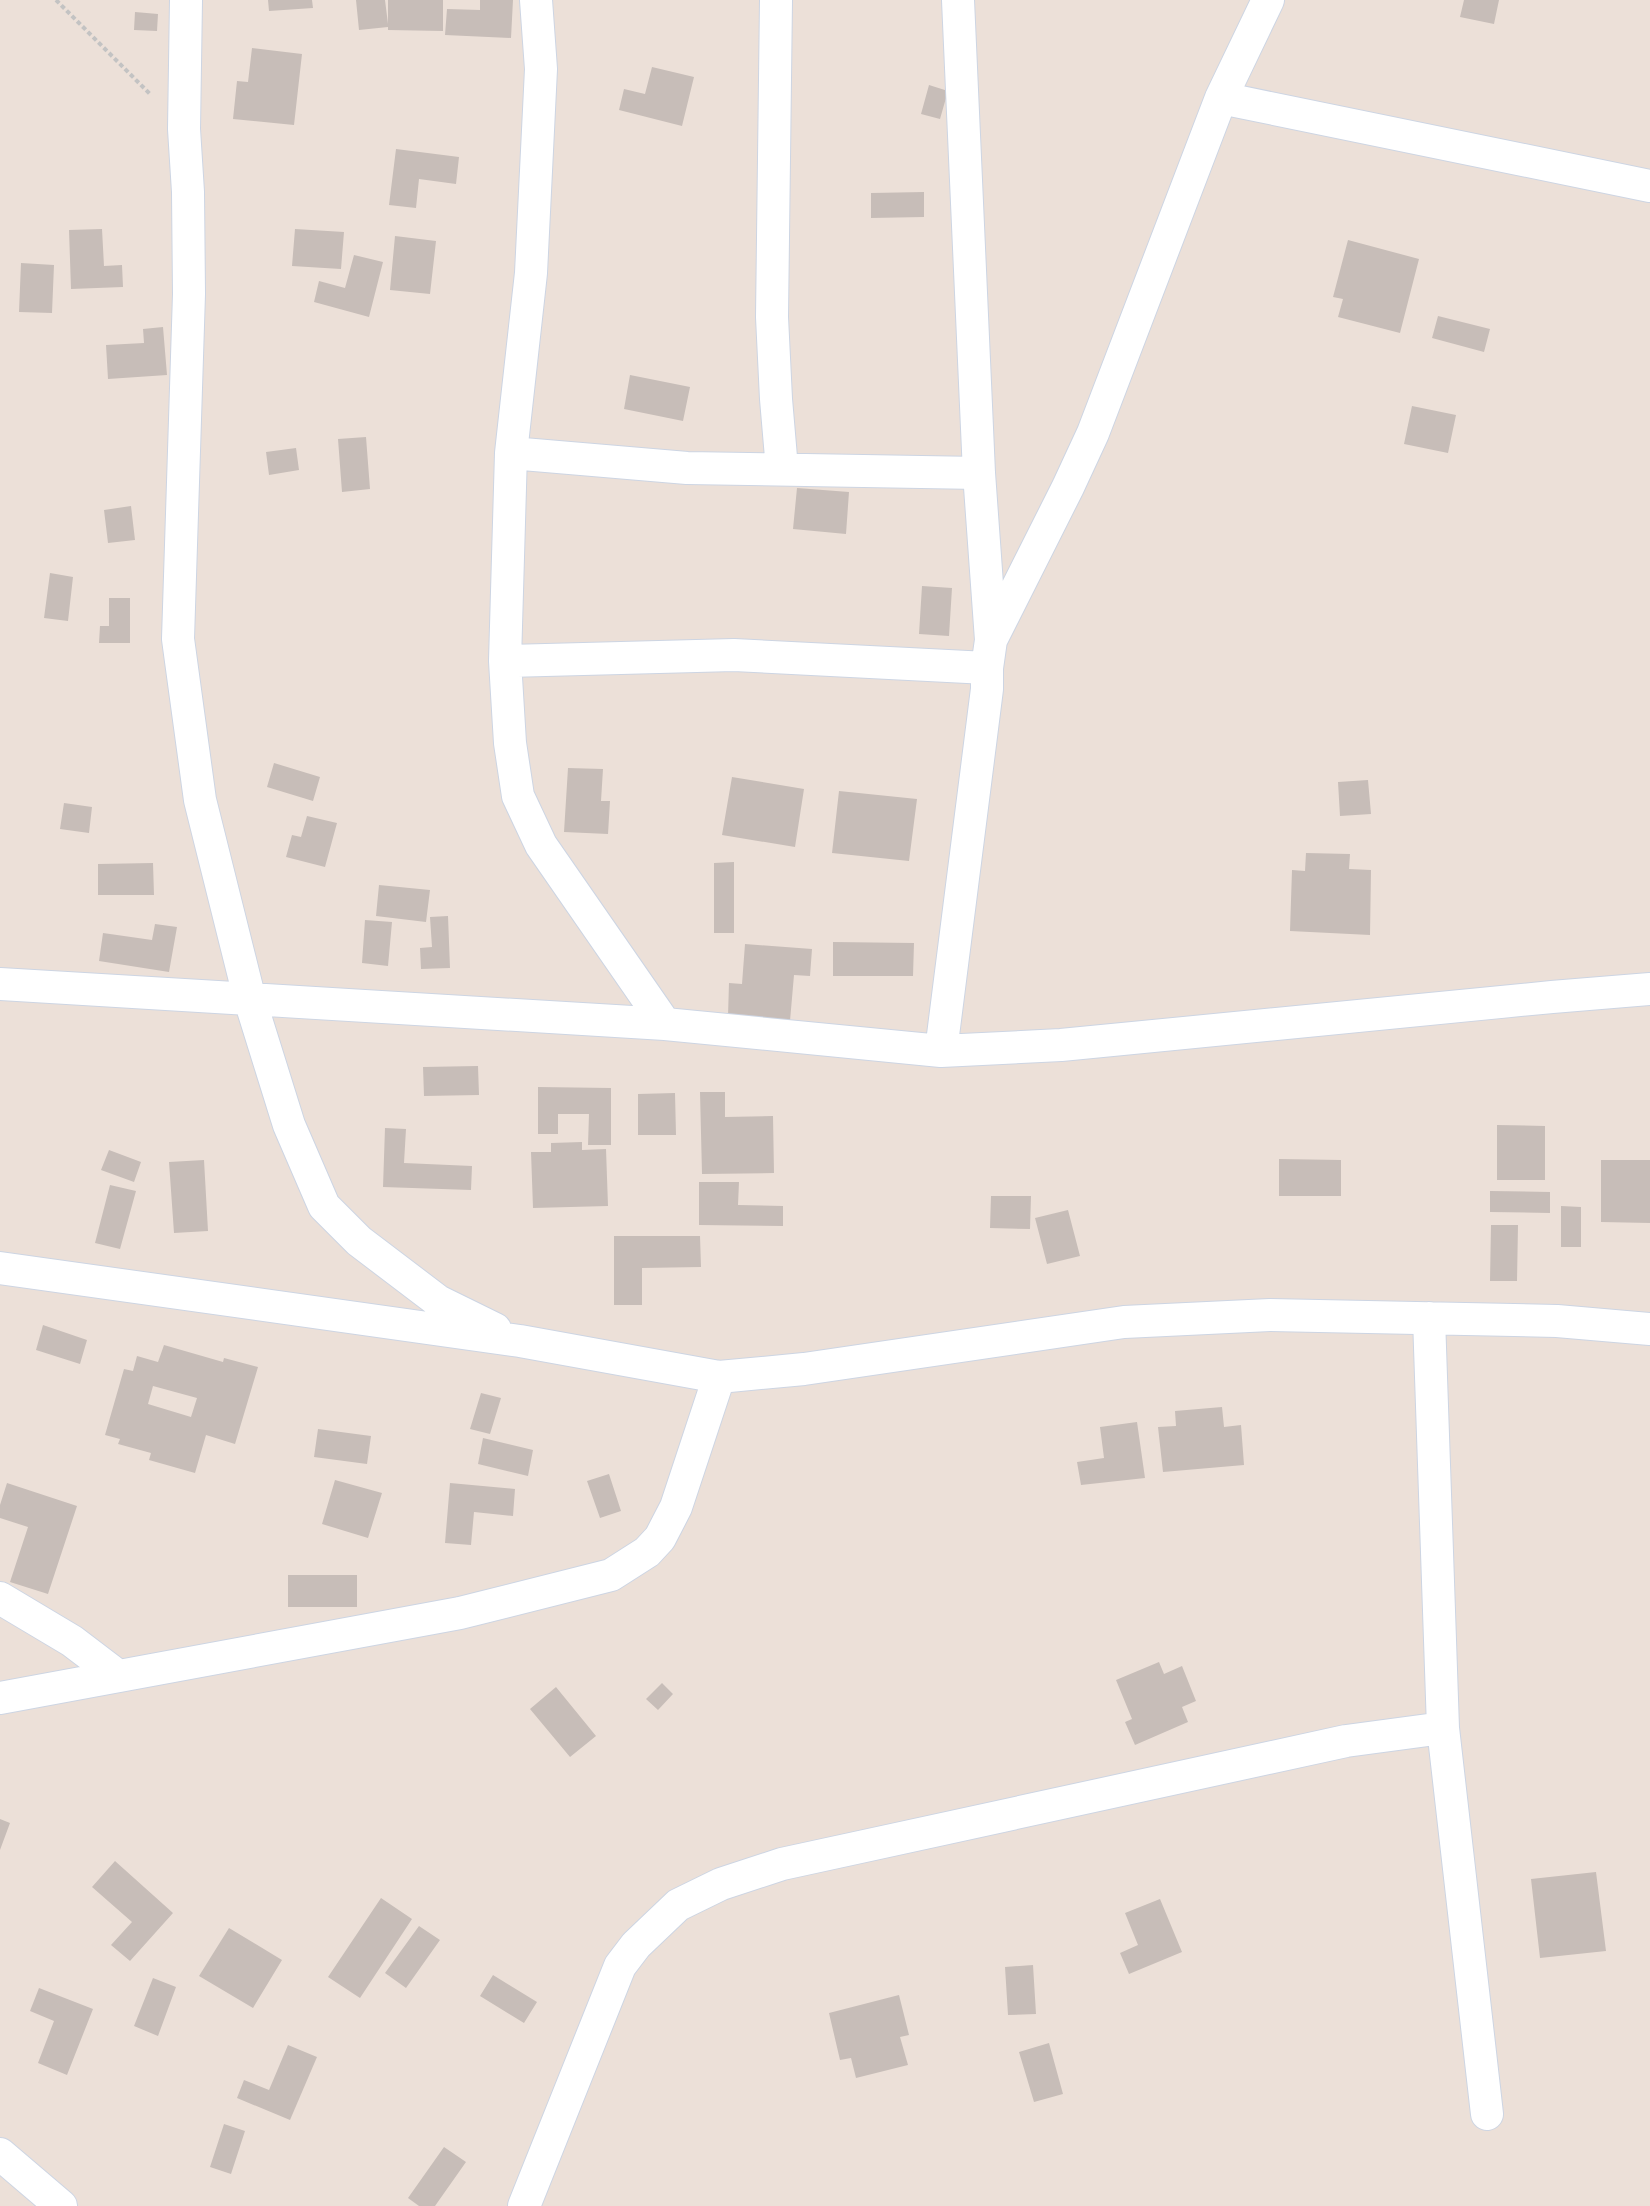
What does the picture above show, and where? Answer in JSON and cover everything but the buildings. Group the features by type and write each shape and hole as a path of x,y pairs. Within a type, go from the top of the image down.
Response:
{"street":[{"path":"186,0 184,129 188,192 189,294 178,639 200,800 249,1000 289,1125 324,1206 359,1241 438,1301 520,1341"},
{"path":"536,0 541,69 531,273 511,453 505,661 510,743 518,796 541,845 665,1024"},
{"path":"776,0 772,316 782,469"},
{"path":"941,1051 987,689 989,654 958,0"},
{"path":"989,654 1093,433 1221,98 1268,0"},
{"path":"1221,98 1650,186"},
{"path":"511,453 687,468 979,473"},
{"path":"505,661 734,655 989,654"},
{"path":"0,984 665,1024 941,1051 1061,1045 1650,989"},
{"path":"0,1268 520,1341 719,1377 804,1369 1124,1322 1270,1315 1557,1321 1650,1329"},
{"path":"1429,1318 1443,1728 1487,2114"},
{"path":"0,1698 460,1613 611,1575 647,1552 660,1538 676,1506 719,1377"},
{"path":"0,1599 72,1641 118,1676"},
{"path":"524,2206 620,1966 636,1945 678,1905 722,1884 782,1864 1346,1741 1443,1728"},
{"path":"0,2154 61,2206"}],"path":[{"path":"56,0 184,129"}]}
